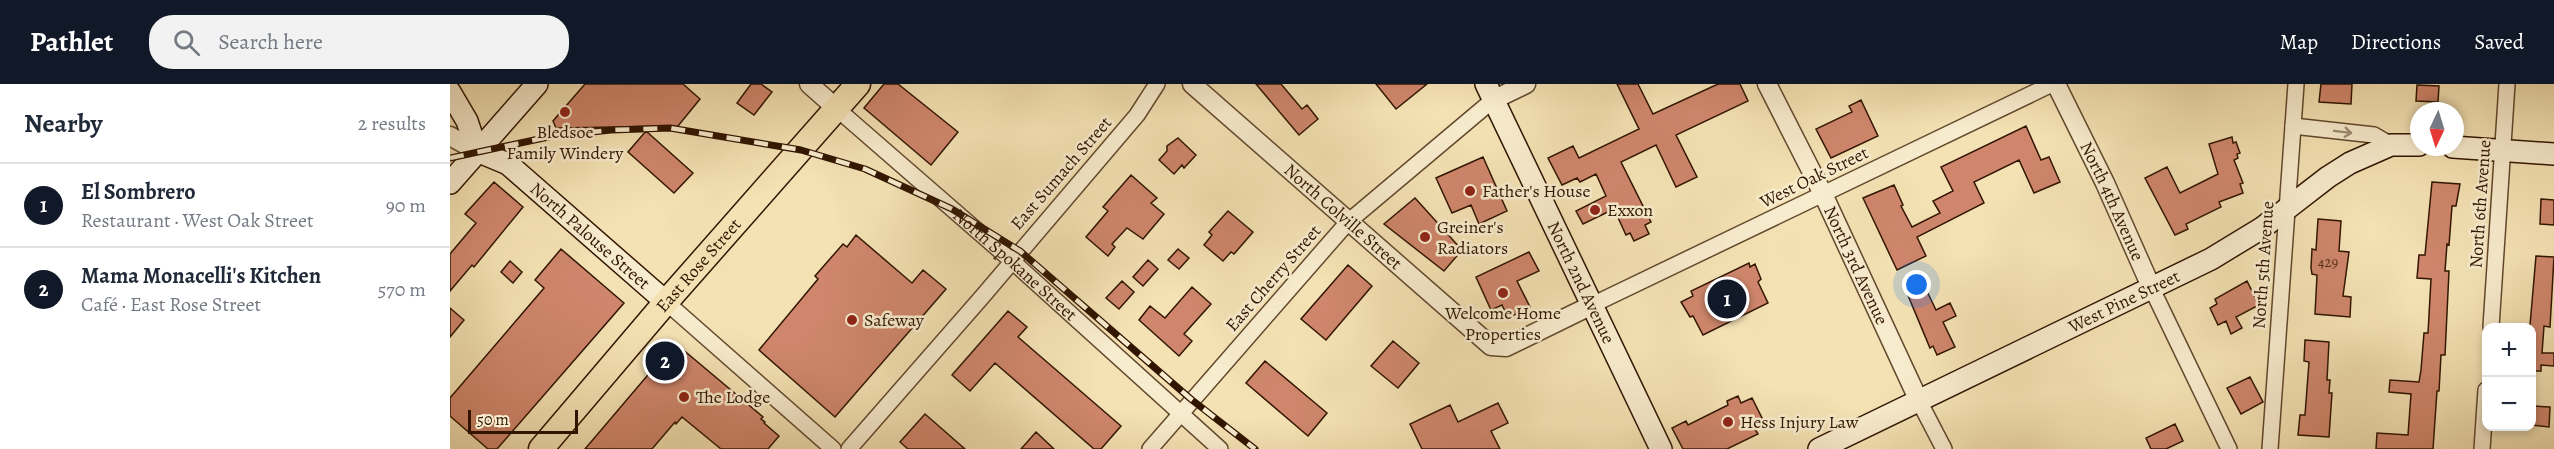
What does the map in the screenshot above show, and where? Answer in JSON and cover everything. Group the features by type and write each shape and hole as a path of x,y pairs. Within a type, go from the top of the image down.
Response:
{"main road":[{"path":"450,183 537,84"},
{"name":"East Rose Street","path":"541,449 666,302 858,84"},
{"path":"450,92 467,121 477,151"},
{"name":"North 2nd Avenue","path":"1489,92 1661,449"},
{"name":"West Pine Street","path":"1819,449 2152,289 2236,245 2350,163 2391,145 2410,145"},
{"path":"2464,148 2554,154"},
{"name":"North Palouse Street","path":"477,151 508,164 666,302"}],"street":[{"name":"North Spokane Street","path":"809,84 1220,449"},
{"name":"East Sumach Street","path":"849,449 1137,115 1157,84"},
{"name":"North Colville Street","path":"1192,84 1487,344 1496,348 1506,346 1592,305"},
{"path":"1489,92 1526,84"},
{"name":"North 3rd Avenue","path":"1767,84 1823,194 1919,401 1944,449"},
{"name":"West Oak Street","path":"1592,305 2054,84"},
{"name":"North 4th Avenue","path":"2054,84 2105,183 2152,289 2229,449"},
{"name":"North 5th Avenue","path":"2270,449 2296,84"},
{"name":"North 6th Avenue","path":"2491,323 2507,84"},
{"name":"East Cherry Street","path":"1150,449 1348,222 1489,92"},
{"path":"2293,126 2374,135 2391,145"},
{"path":"450,136 477,151"},
{"name":"North Palouse Street","path":"666,302 833,449"},
{"path":"2482,449 2484,431"}],"building":[{"path":"585,84 683,84 700,99 678,126 556,128 553,121"},
{"path":"751,84 761,84 772,92 754,115 737,103"},
{"path":"884,84 898,84 958,132 931,165 864,108"},
{"path":"1256,84 1281,84 1302,109 1307,105 1318,119 1299,135"},
{"path":"1376,84 1427,84 1396,109"},
{"path":"1617,84 1638,84 1653,114 1718,84 1740,84 1748,101 1676,135 1697,177 1676,187 1656,145 1621,162 1651,222 1645,225 1649,234 1634,241 1630,233 1626,235 1614,209 1583,224 1576,211 1606,196 1596,174 1580,182 1577,178 1562,185 1548,158 1573,146 1579,158 1639,129"},
{"path":"2321,84 2352,84 2351,104 2319,102"},
{"path":"2417,85 2439,86 2438,102 2416,101"},
{"path":"1861,100 1878,136 1831,158 1816,129 1852,112 1849,106"},
{"path":"2026,126 2041,160 2049,157 2060,182 2034,193 2019,160 1974,182 1984,203 1917,237 1926,256 1897,270 1863,198 1894,185 1903,205 1901,206 1912,227 1940,213 1933,201 1953,191 1941,167"},
{"path":"646,131 693,173 674,193 628,152"},
{"path":"2232,137 2240,153 2234,160 2243,183 2240,184 2243,193 2219,202 2221,207 2186,224 2188,229 2175,235 2145,178 2167,167 2180,193 2218,174 2209,144"},
{"path":"1178,138 1196,155 1184,168 1182,165 1174,174 1159,160 1167,151 1167,146"},
{"name":"Father's House","path":"1483,157 1507,211 1479,224 1471,205 1452,213 1436,178"},
{"path":"1131,175 1157,198 1151,203 1164,214 1143,239 1127,228 1112,244 1115,247 1108,256 1086,237 1108,211 1103,207"},
{"path":"494,182 523,207 474,267 472,265 450,291 450,254 476,223 465,214"},
{"path":"2432,182 2460,184 2456,206 2452,206 2449,245 2447,244 2445,271 2449,271 2445,355 2441,355 2433,449 2376,449 2377,433 2408,435 2411,394 2389,392 2390,380 2419,382 2424,333 2428,333 2431,279 2417,278 2419,255 2425,255"},
{"name":"Greiner's Radiators","path":"1415,198 1462,250 1444,271 1384,224"},
{"path":"2541,199 2554,200 2554,225 2540,224"},
{"path":"1228,211 1253,232 1234,254 1231,252 1223,261 1204,245 1212,235 1209,232"},
{"path":"2318,219 2341,221 2339,251 2349,252 2343,296 2351,297 2350,317 2315,314 2317,275 2312,274 2311,268 2312,249 2316,250"},
{"name":"Safeway","path":"856,235 912,283 923,270 946,289 835,417 759,350 818,279 815,276 843,244 847,247"},
{"path":"561,249 624,303 497,449 488,449 450,416 450,398 544,288 535,280"},
{"path":"1178,249 1189,258 1179,269 1168,260"},
{"name":"Welcome Home Properties","path":"1529,252 1539,271 1517,281 1530,307 1508,318 1502,305 1491,310 1476,277"},
{"path":"2536,256 2554,257 2550,327 2544,326 2542,353 2554,353 2554,366 2541,365 2541,371 2536,371 2536,323 2530,323"},
{"path":"1148,260 1158,269 1143,286 1133,277"},
{"path":"510,261 522,272 513,283 501,272"},
{"path":"1749,263 1750,267 1755,264 1761,279 1758,282 1768,303 1703,335 1693,316 1690,317 1681,302 1693,296 1691,291"},
{"path":"1348,265 1372,286 1326,340 1301,319"},
{"path":"1122,281 1134,292 1119,309 1106,298"},
{"path":"2247,281 2259,305 2236,317 2242,328 2231,334 2226,321 2218,325 2210,308 2217,304 2215,299"},
{"path":"1924,285 1936,310 1950,303 1956,316 1943,322 1955,347 1937,355 1933,346 1930,348 1907,293"},
{"path":"1192,287 1211,304 1184,334 1192,341 1179,356 1139,320 1150,306 1165,318"},
{"path":"450,308 464,320 450,337"},
{"path":"1008,311 1027,327 1018,337 1121,426 1101,449 1094,449 995,363 970,391 952,375"},
{"path":"2305,340 2329,342 2327,380 2330,380 2329,393 2332,393 2329,437 2298,435 2300,415 2305,415 2309,362 2304,361"},
{"path":"1393,341 1419,363 1398,388 1371,366"},
{"name":"The Lodge","path":"675,343 763,417 761,419 764,423 779,436 768,449 721,449 682,417 652,449 585,449"},
{"path":"1265,361 1327,413 1308,436 1246,383"},
{"path":"2250,377 2263,402 2241,414 2227,388"},
{"name":"Hess Injury Law","path":"1738,396 1741,403 1752,398 1765,424 1755,429 1758,434 1727,449 1683,449 1672,428 1686,421 1688,425 1728,405 1727,401"},
{"path":"1498,403 1508,423 1491,431 1500,449 1422,449 1410,424 1450,405 1458,422"},
{"path":"2536,406 2550,407 2549,427 2536,425"},
{"path":"925,414 965,449 908,449 900,442"},
{"path":"2175,424 2183,441 2166,449 2151,449 2146,438"},
{"path":"1036,432 1054,449 1021,449"}],"railway":[{"path":"450,158 553,136 611,130 670,128 801,150 865,169 952,209 1020,251 1192,400 1255,449"}],"place":[{"name":"Bledsoe Family Windery","path":"565,112"},
{"name":"Father's House","path":"1470,191"},
{"name":"Exxon","path":"1595,210"},
{"name":"Greiner's Radiators","path":"1425,237"},
{"name":"Welcome Home Properties","path":"1503,293"},
{"name":"El Sombrero","path":"1727,299"},
{"name":"Safeway","path":"852,320"},
{"name":"Mama Monacelli's Kitchen","path":"665,361"},
{"name":"The Lodge","path":"684,397"},
{"name":"Hess Injury Law","path":"1728,422"}]}
